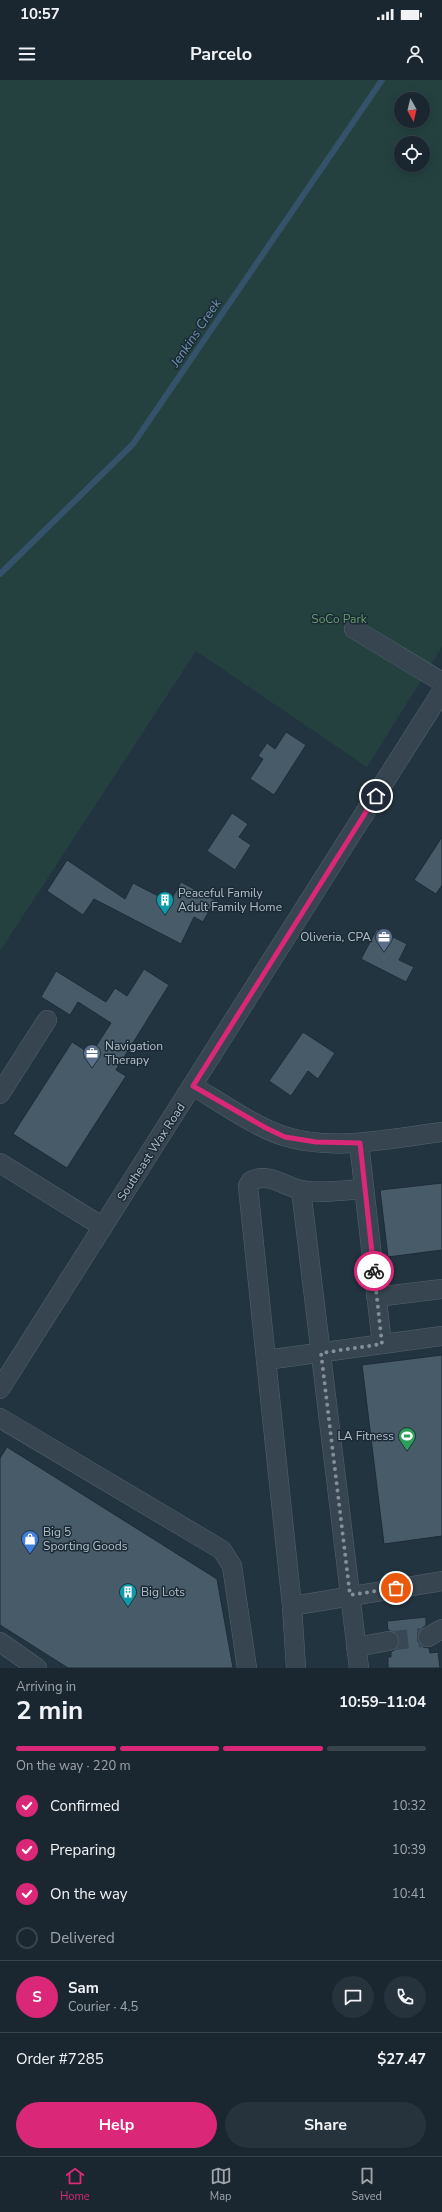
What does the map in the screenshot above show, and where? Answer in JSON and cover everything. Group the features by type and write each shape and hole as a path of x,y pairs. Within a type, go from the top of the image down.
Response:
{"street":[{"path":"354,629 442,682"},
{"name":"Southeast Wax Road","path":"0,1389 442,691"},
{"path":"0,1094 47,1020"},
{"path":"193,1086 266,1128 285,1137 316,1142 360,1143 442,1132"},
{"path":"360,1143 382,1344"},
{"path":"0,1163 103,1227"},
{"path":"296,1668 292,1606 248,1186 251,1181 262,1176 301,1190 322,1191 364,1189"},
{"path":"301,1190 358,1668"},
{"path":"376,1297 442,1289"},
{"path":"266,1360 442,1336"},
{"path":"0,1418 222,1550 232,1566 247,1668"},
{"path":"292,1606 350,1595 442,1581"},
{"path":"356,1647 389,1641"},
{"path":"0,1642 38,1668"}],"green space":[{"name":"SoCo Park","path":"0,80 442,80 442,647 367,767 196,651 0,951"}],"building":[{"path":"286,732 306,745 274,795 250,779 263,759 258,756 267,743 275,749"},
{"path":"232,813 248,824 239,837 251,845 235,870 207,851"},
{"path":"442,837 442,885 436,894 414,880"},
{"name":"Peaceful Family Adult Family Home","path":"67,860 125,899 133,883 170,902 181,882 215,900 203,922 194,917 181,944 94,899 83,915 47,891"},
{"name":"Oliveria, CPA","path":"377,929 407,944 399,960 414,967 406,982 361,959"},
{"path":"144,969 169,985 116,1070 126,1076 67,1168 13,1134 72,1042 91,1054 111,1023 78,1002 70,1015 41,997 56,971 106,1002 115,988 127,996"},
{"path":"303,1032 335,1053 318,1079 308,1071 291,1096 269,1081"},
{"path":"442,1183 442,1250 388,1257 380,1190"},
{"name":"LA Fitness","path":"442,1355 442,1536 384,1544 362,1365"},
{"name":"Big Lots","path":"7,1447 217,1579 233,1668 68,1668 0,1625 0,1458"},
{"path":"426,1617 426,1625 418,1632 418,1642 423,1647 429,1648 430,1653 438,1652 440,1668 388,1668 388,1657 391,1657 391,1652 396,1649 400,1639 397,1634 388,1630 387,1621"}],"waterway":[{"name":"Jenkins Creek","path":"0,574 133,444 382,80"}],"tunnel":[{"path":"389,1641 428,1637"}],"way so far":[{"path":"374,1271 382,1344 321,1353 350,1595 396,1588"}],"place":[{"name":"Peaceful Family Adult Family Home","path":"165,915"},
{"name":"Oliveria, CPA","path":"384,952"},
{"name":"Navigation Therapy","path":"92,1068"},
{"name":"LA Fitness","path":"407,1451"},
{"name":"Big 5 Sporting Goods","path":"30,1554"},
{"name":"Big Lots","path":"128,1607"}],"route":[{"path":"374,1271 360,1143 316,1142 285,1137 266,1128 193,1086 376,796"}]}
